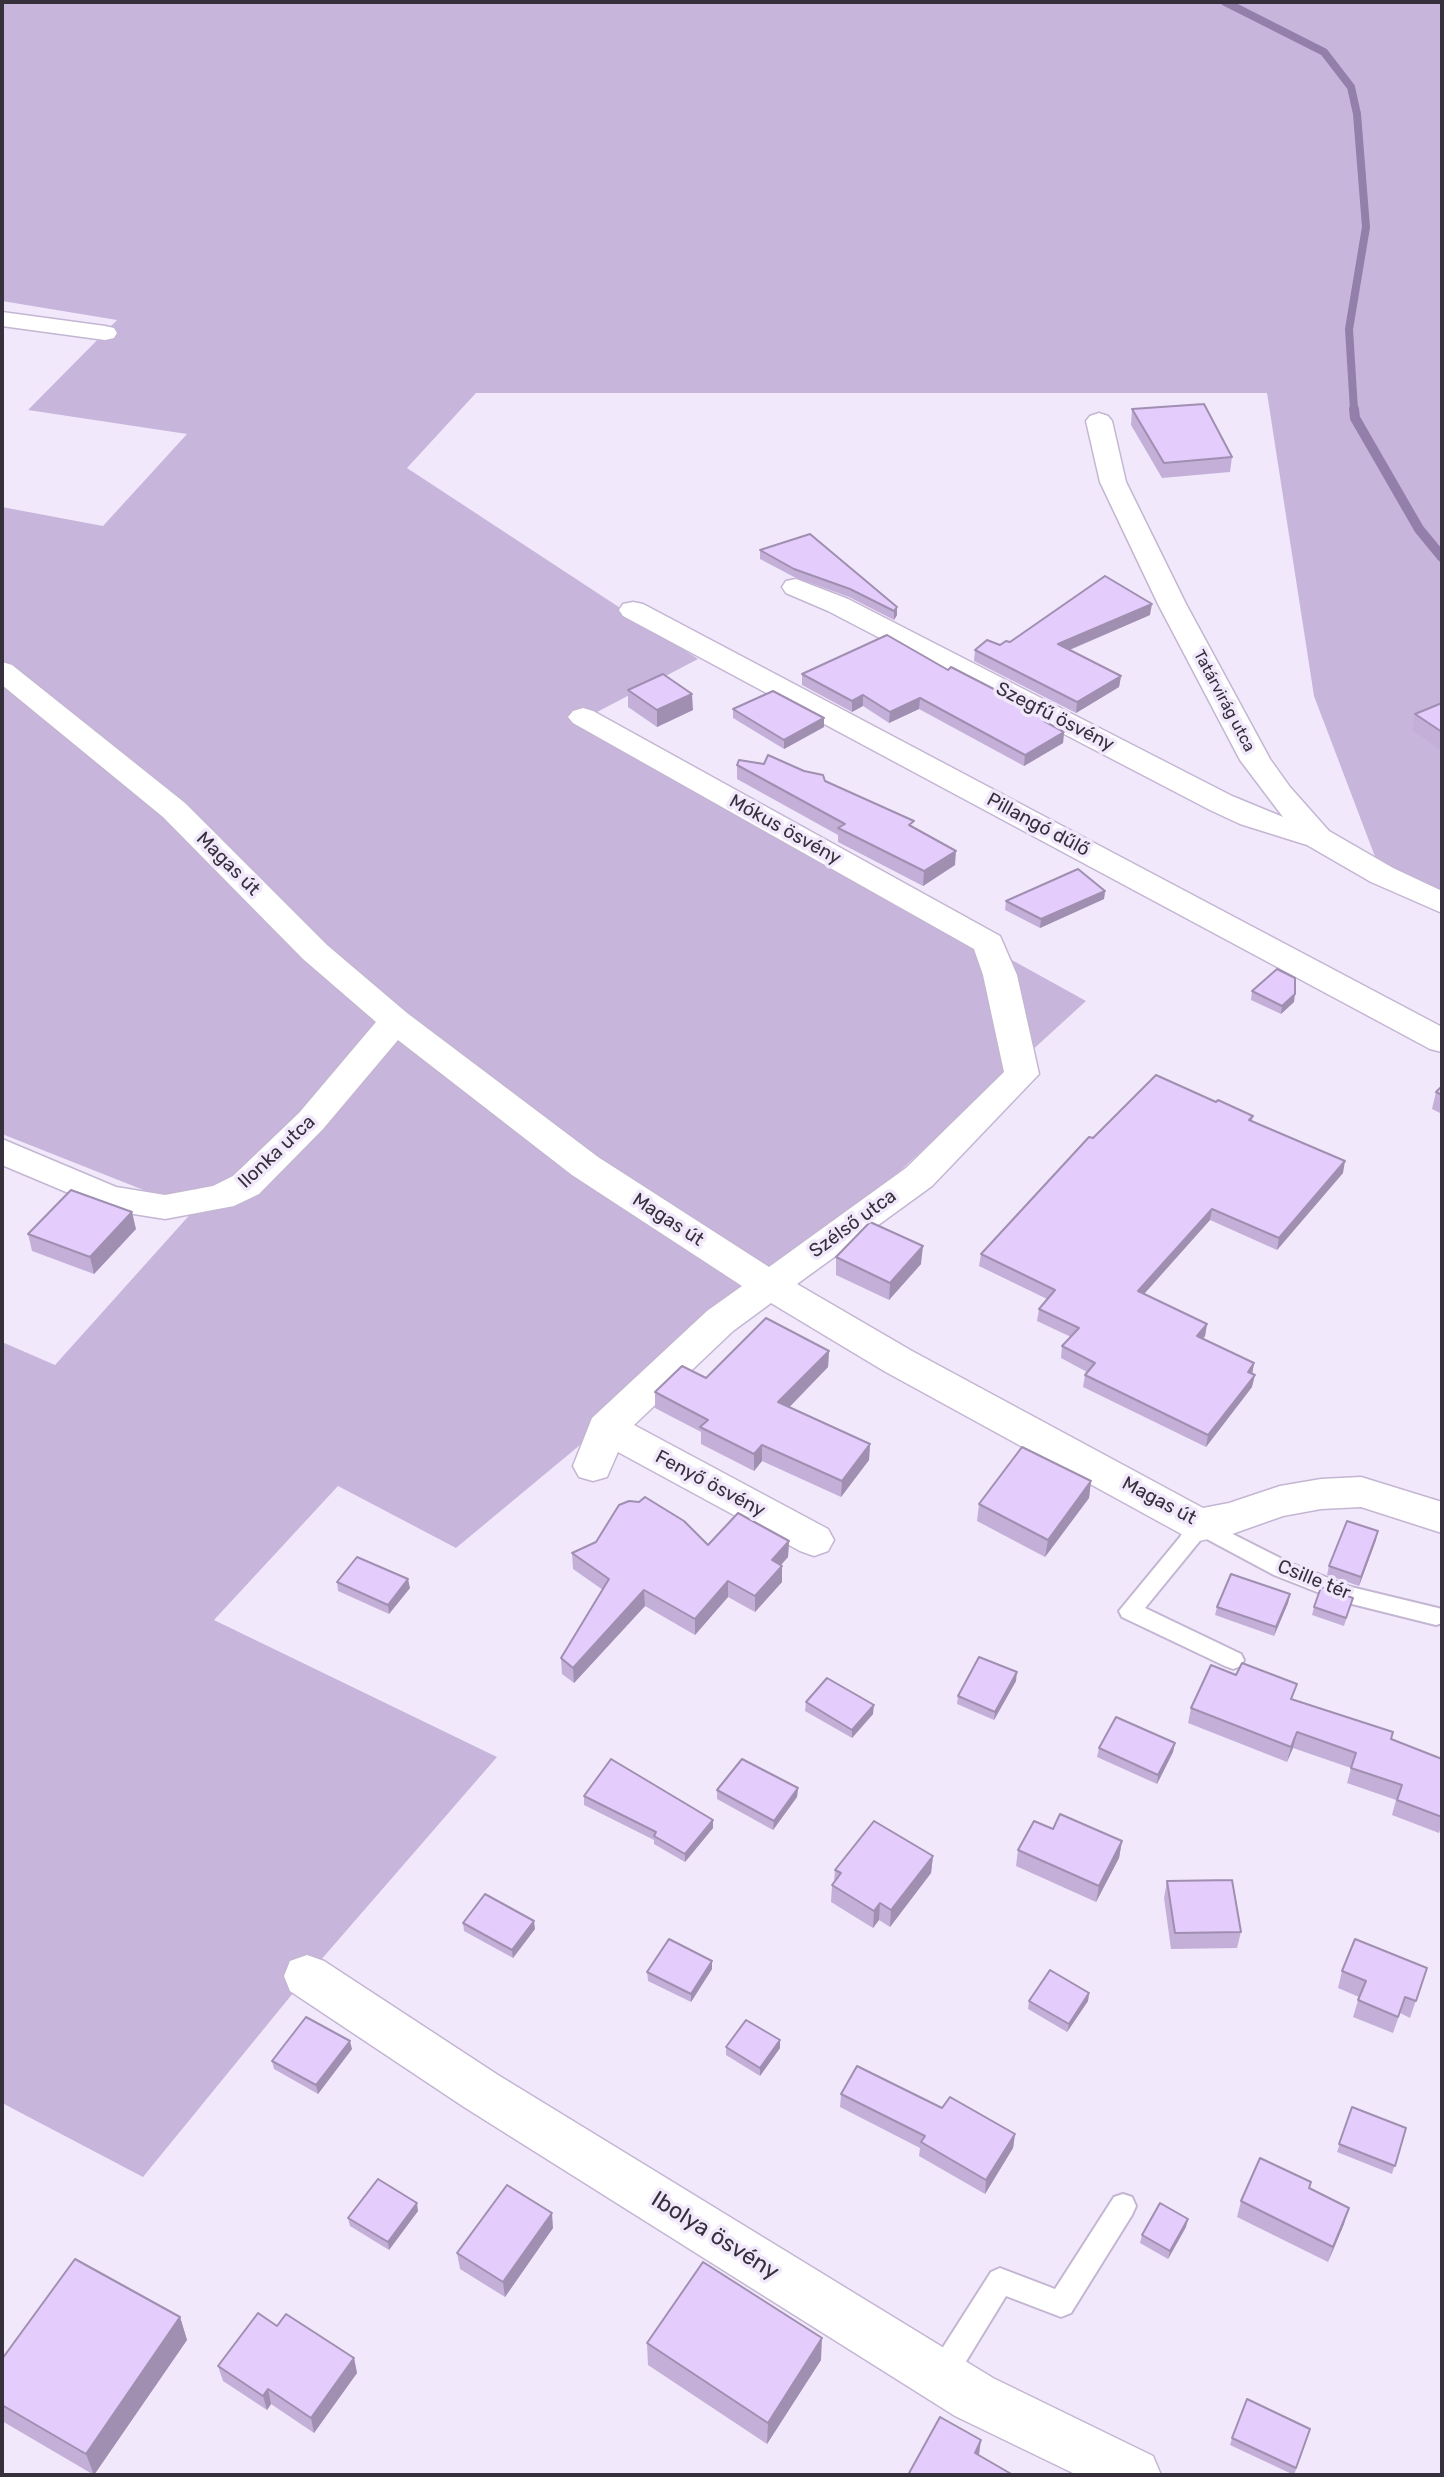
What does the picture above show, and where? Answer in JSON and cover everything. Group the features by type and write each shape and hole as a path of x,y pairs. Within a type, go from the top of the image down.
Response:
{"street":[{"path":"2,319 105,333"},
{"name":"Tatárvirág utca","path":"1099,421 1113,482 1172,604 1255,760 1279,794 1318,838 1382,875 1442,903"},
{"name":"Szegfű ösvény","path":"796,587 838,605 1221,803 1272,825 1318,838"},
{"name":"Pillangó dűlő","path":"633,610 1442,1041"},
{"name":"Magas út","path":"2,671 174,810 314,952 395,1021 584,1166 733,1263 898,1361 1199,1525 1232,1518 1280,1501 1321,1494 1361,1492 1442,1518"},
{"name":"Mókus ösvény","path":"583,717 988,943"},
{"name":"Szélső utca","path":"593,1466 606,1428 720,1321 919,1177 1022,1074 1000,975 988,943"},
{"name":"Ilonka utca","path":"2,1151 109,1198 165,1207 221,1197 246,1185 311,1121 360,1066 395,1021"},
{"name":"Fenyő ösvény","path":"606,1428 814,1540"},
{"name":"Ibolya ösvény","path":"307,1976 481,2091 974,2397 1134,2475"}],"lane":[{"path":"1199,1525 1188,1543 1130,1611 1233,1660"},
{"name":"Csille tér","path":"1199,1525 1282,1569 1348,1595 1436,1616"},
{"path":"941,2377 1000,2281 1061,2304 1123,2206"}],"shaded area":[{"path":"2,2 1442,2 1442,903 1382,875 1314,696 1267,393 476,393 407,468 698,659 580,721 1086,1001 798,1264 456,1548 338,1486 214,1620 497,1757 307,1976 143,2177 4,2104 2,2106 2,1342 55,1365 194,1210 2,1134 2,507 103,526 187,434 28,410 117,320 2,301"}],"building":[{"path":"1204,404 1232,457 1164,463 1132,409"},
{"path":"810,534 897,607 894,611 850,589 794,569 760,550"},
{"path":"1105,576 1152,604 1058,644 1121,676 1077,702 975,650 987,640 1000,645 1006,641 1010,642"},
{"path":"887,635 948,670 951,667 1050,718 1044,721 1064,732 1025,755 920,698 890,712 863,695 852,701 802,674"},
{"path":"663,674 692,694 657,710 628,690"},
{"path":"773,691 824,718 784,740 733,709"},
{"path":"1442,703 1442,732 1415,714"},
{"path":"768,755 804,771 823,775 825,781 914,821 909,825 956,851 924,871 838,828 845,824 737,765 739,760 764,764"},
{"path":"1078,869 1105,891 1041,919 1006,901"},
{"path":"1277,969 1295,978 1295,994 1282,1006 1252,991"},
{"path":"1156,1075 1216,1102 1218,1100 1253,1116 1249,1120 1345,1161 1279,1238 1212,1209 1138,1291 1207,1324 1197,1336 1254,1363 1248,1372 1255,1375 1208,1435 1085,1375 1095,1363 1062,1346 1079,1328 1039,1309 1055,1290 981,1254 1089,1137 1093,1138"},
{"path":"71,1190 132,1212 90,1257 28,1234"},
{"path":"870,1222 923,1246 890,1283 836,1257"},
{"path":"766,1318 829,1351 778,1402 870,1444 842,1481 762,1445 754,1454 700,1427 708,1420 655,1392 682,1366 706,1378"},
{"path":"1022,1447 1091,1481 1048,1540 979,1504"},
{"path":"645,1497 684,1521 708,1545 738,1513 789,1541 772,1560 782,1566 755,1596 728,1581 695,1619 644,1590 573,1668 561,1658 609,1579 572,1553 596,1542 619,1505 629,1501 639,1502"},
{"path":"1347,1521 1378,1531 1361,1577 1329,1566"},
{"path":"357,1557 408,1579 388,1605 337,1582"},
{"path":"1231,1574 1290,1594 1276,1627 1217,1607"},
{"path":"1321,1587 1353,1598 1346,1618 1314,1607"},
{"path":"979,1657 1017,1672 995,1712 958,1696"},
{"path":"1242,1663 1297,1684 1291,1699 1393,1732 1391,1739 1442,1759 1442,1817 1397,1800 1402,1785 1351,1768 1356,1753 1297,1732 1291,1747 1191,1708 1211,1665 1236,1675"},
{"path":"827,1678 874,1705 852,1730 806,1702"},
{"path":"1116,1717 1175,1743 1158,1775 1099,1748"},
{"path":"611,1759 713,1820 685,1854 654,1836 656,1832 584,1796"},
{"path":"742,1759 798,1788 774,1821 717,1790"},
{"path":"1060,1814 1122,1841 1099,1886 1018,1850 1034,1821 1053,1829"},
{"path":"874,1821 933,1856 891,1910 880,1903 874,1911 832,1885 841,1873 835,1870"},
{"path":"1232,1880 1241,1932 1175,1933 1167,1881"},
{"path":"485,1894 534,1921 512,1950 463,1923"},
{"path":"669,1939 712,1961 691,1994 647,1972"},
{"path":"1355,1939 1427,1968 1416,2001 1405,1997 1398,2017 1358,2000 1366,1981 1342,1971"},
{"path":"1050,1970 1089,1993 1069,2024 1029,2001"},
{"path":"306,2017 350,2041 316,2085 272,2061"},
{"path":"746,2020 780,2040 760,2068 726,2047"},
{"path":"857,2066 942,2108 950,2097 1015,2134 986,2180 921,2142 925,2136 841,2094"},
{"path":"1352,2107 1406,2128 1395,2166 1339,2144"},
{"path":"1260,2158 1311,2182 1309,2188 1349,2208 1333,2247 1241,2201"},
{"path":"378,2179 417,2203 388,2242 348,2218"},
{"path":"507,2185 552,2213 503,2282 457,2253"},
{"path":"1160,2203 1188,2219 1170,2251 1142,2235"},
{"path":"75,2259 180,2317 86,2454 2,2405 2,2359"},
{"path":"703,2262 822,2338 768,2423 647,2343"},
{"path":"258,2313 277,2326 286,2314 354,2358 311,2418 268,2389 263,2396 218,2366"},
{"path":"1247,2399 1310,2429 1296,2468 1232,2438"},
{"path":"940,2417 981,2440 975,2453 1013,2475 908,2475"}],"waterway":[{"path":"1225,2 1324,52 1351,87 1357,114 1366,227 1349,329 1354,410"},
{"path":"1354,409 1355,418 1419,529 1442,557"}]}
